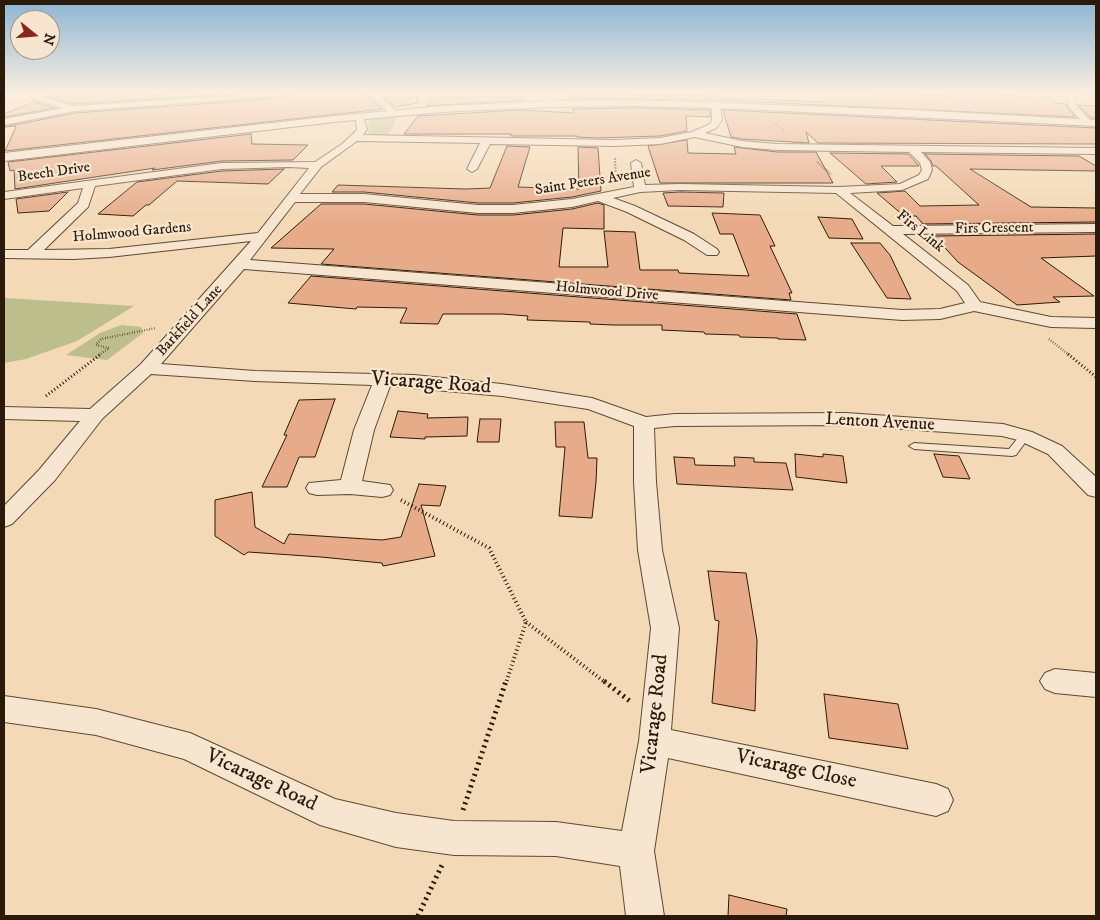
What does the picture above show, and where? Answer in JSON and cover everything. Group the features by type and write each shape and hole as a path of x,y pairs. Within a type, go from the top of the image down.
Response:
{"street":[{"path":"4,157 195,135"},
{"path":"355,138 614,143 660,141 690,135"},
{"path":"698,135 721,141 750,145 1096,151"},
{"name":"Barkfield Lane","path":"4,519 47,475 95,416 148,368 184,328 263,236 317,165 355,138"},
{"path":"472,169 486,140"},
{"name":"Saint Peters Avenue","path":"291,198 364,198 478,209 513,209 541,208 640,189 839,190 902,187 915,183 924,177 927,170 925,162 912,149"},
{"path":"636,163 640,189"},
{"name":"Beech Drive","path":"4,195 222,166 317,165"},
{"path":"32,255 84,204 90,184"},
{"name":"Firs Link","path":"839,190 963,288 974,306"},
{"path":"601,198 631,209 690,237 712,252"},
{"name":"Firs Crescent","path":"892,230 1096,228"},
{"name":"Holmwood Gardens","path":"4,254 109,253 263,236"},
{"name":"Holmwood Drive","path":"240,264 902,315 940,314 974,306"},
{"path":"974,306 1051,322 1096,323"},
{"name":"Vicarage Road","path":"4,709 96,722 190,747 332,814 396,830 454,838 556,839 636,851 656,731 665,628 650,550 645,482 644,423 592,404 502,390 414,381 255,376 148,368"},
{"path":"350,487 364,430 383,380"},
{"path":"4,413 95,416"},
{"name":"Lenton Avenue","path":"644,423 675,420 846,419 1003,430 1025,436 1055,450 1096,490"},
{"path":"317,488 350,487 382,490"},
{"path":"1055,681 1096,685"},
{"name":"Vicarage Close","path":"656,731 936,800"},
{"path":"636,851 646,916"}],"lane":[{"path":"914,446 1012,453 1025,436"}],"path":[{"path":"614,143 617,193"},
{"path":"1027,318 1032,326 1096,377"},
{"path":"24,414 110,348 96,345 100,340 109,336 150,331 164,326 184,328"},
{"path":"382,490 488,548 526,622 656,731"},
{"path":"418,916 454,838 526,622"}],"green space":[{"path":"4,298 134,306 77,341 26,359 4,363"},
{"path":"121,325 141,327 143,333 107,360 66,355 100,333"}],"building":[{"path":"12,135 149,135 5,151"},
{"path":"243,135 251,135 252,144 308,145 293,160 222,161 152,170 155,168 15,189 14,170 10,171 8,162"},
{"path":"666,135 598,138 577,136 511,136"},
{"path":"730,135 807,135 809,143 742,139 731,137"},
{"path":"809,135 1096,135 1096,144 818,143"},
{"path":"687,140 688,153 736,154 734,147 777,152 816,152 833,183 660,183 648,146"},
{"path":"507,146 530,147 518,187 579,189 578,147 598,148 601,191 572,197 513,203 478,203 364,192 332,192 338,185 490,188"},
{"path":"830,153 908,154 919,166 881,166 897,182 866,184"},
{"path":"925,154 1079,156 1096,166 1096,171 970,169 1031,207 1096,208 1096,222 923,224 916,216 904,216 877,193 905,191 920,206 979,205 936,166 933,166"},
{"path":"284,169 268,184 177,181 133,216 98,214 137,182 222,171"},
{"path":"68,192 49,211 18,213 16,199"},
{"path":"663,193 724,193 723,207 668,206"},
{"path":"598,203 604,205 604,229 563,228 559,267 608,267 604,231 635,232 640,270 678,270 679,273 749,276 733,234 720,234 712,213 760,215 775,246 770,246 792,293 789,293 791,300 321,264 334,249 271,248 321,204 364,204 478,215 513,215 572,209"},
{"path":"818,217 852,219 863,239 829,238"},
{"path":"1096,234 1096,256 1041,258 1094,296 1053,297 1060,302 1017,305 958,262 934,236"},
{"path":"851,243 880,243 890,255 911,299 887,298"},
{"path":"311,276 797,314 806,340 740,337 739,335 662,330 662,325 614,325 590,324 590,322 527,320 528,316 502,314 443,314 438,324 400,323 407,308 357,307 356,309 288,303"},
{"path":"335,399 315,457 299,457 287,487 262,487 287,435 284,435 299,400"},
{"path":"398,411 428,414 427,418 468,417 467,436 425,437 425,439 390,437"},
{"path":"480,419 501,419 499,442 477,442"},
{"path":"555,422 584,422 588,458 597,458 592,518 559,516 565,447 556,447"},
{"path":"795,454 823,457 823,454 843,456 847,483 796,477"},
{"path":"934,454 959,456 970,479 943,477"},
{"path":"674,457 694,458 695,465 735,466 734,457 754,458 754,462 786,463 793,490 677,484"},
{"path":"419,484 446,486 440,506 421,505 435,556 383,566 382,563 321,557 248,552 244,555 215,536 215,500 252,492 255,527 284,544 289,534 382,540 401,537"},
{"path":"708,571 746,573 757,640 755,711 712,703 719,621 715,620"},
{"path":"824,694 898,704 908,749 829,738"},
{"path":"729,895 787,909 786,916 728,916"}]}
